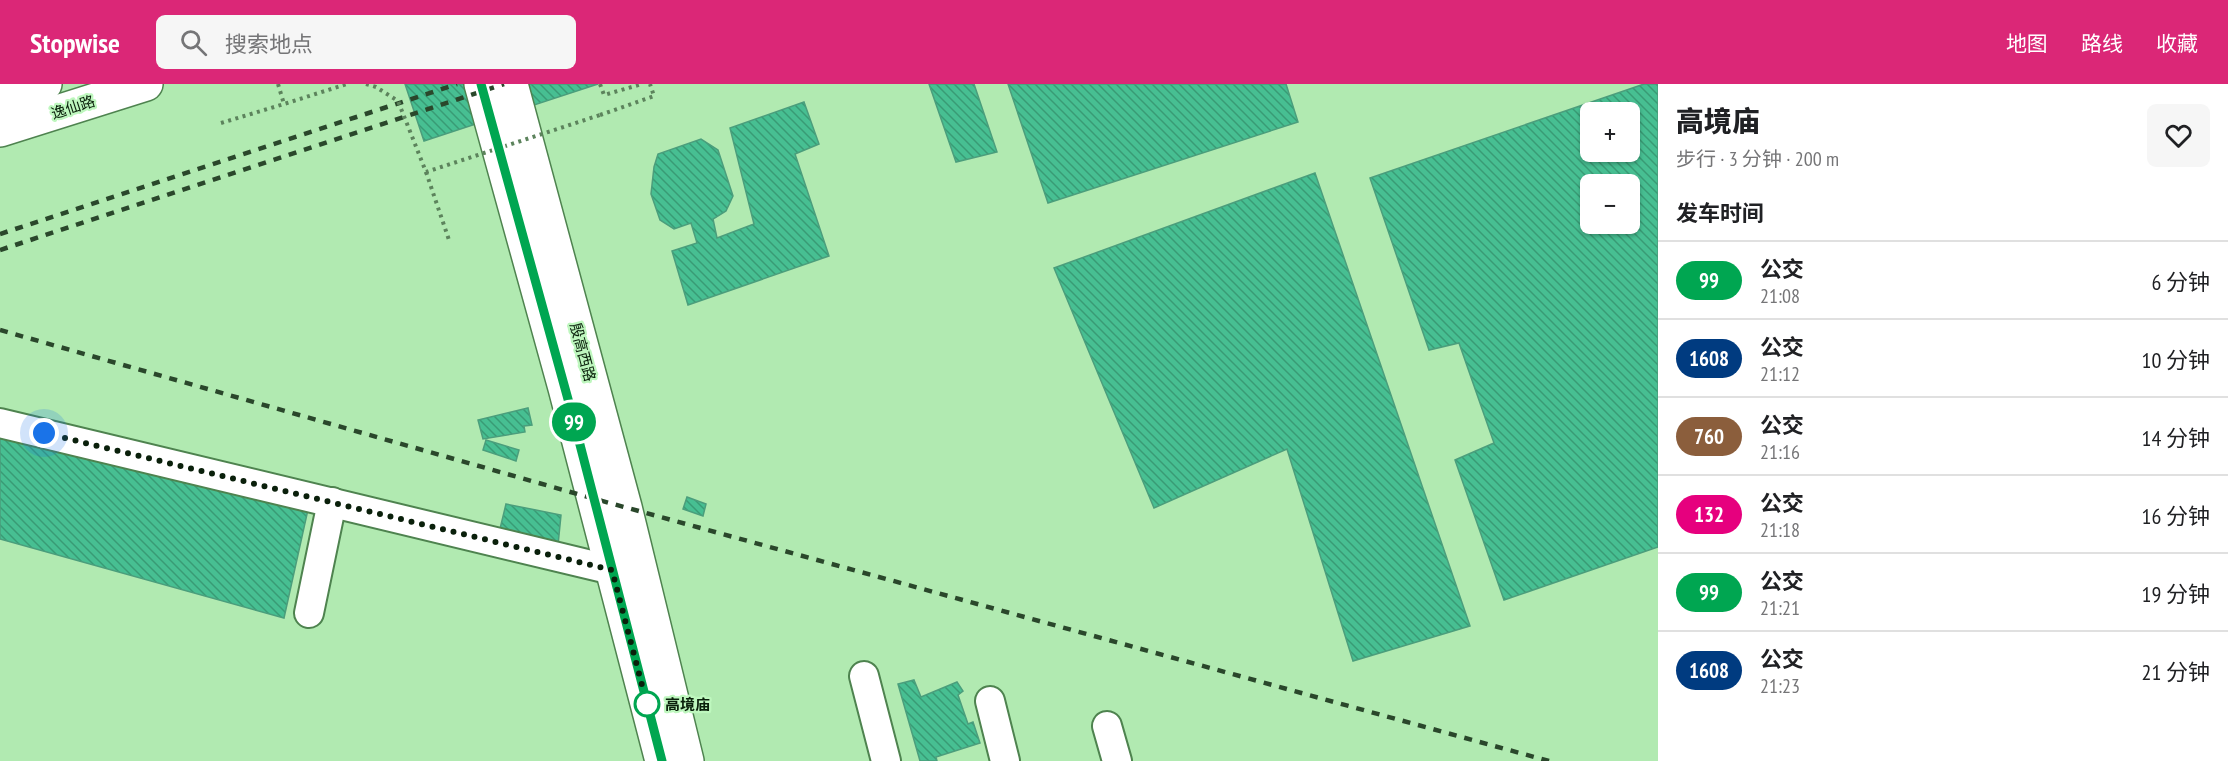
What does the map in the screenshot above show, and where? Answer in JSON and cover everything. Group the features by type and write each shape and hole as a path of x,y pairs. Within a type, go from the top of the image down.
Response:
{"main road":[{"path":"0,99 45,84"},
{"name":"逸仙路","path":"0,130 146,84"},
{"name":"殷高西路","path":"481,84 565,388 662,761"},
{"name":"殷高西路","path":"511,84 625,507 687,761"}],"lane":[{"path":"0,423 612,570"},
{"path":"309,613 332,502"},
{"path":"864,676 886,761"},
{"path":"990,701 1005,761"},
{"path":"1107,726 1117,761"}],"path":[{"path":"278,84 284,104"},
{"path":"221,123 347,84"},
{"path":"366,84 376,87 398,101 426,172 449,240"},
{"path":"600,84 604,96 642,84"},
{"path":"426,172 654,96 650,84"}],"building":[{"path":"405,84 598,84 424,141"},
{"path":"929,84 974,84 997,152 956,162"},
{"path":"1008,84 1286,84 1298,122 1048,203"},
{"path":"1644,84 1658,84 1658,547 1504,600 1455,460 1494,443 1459,343 1429,350 1370,178 1580,106 1580,162 1640,162 1640,102 1592,102"},
{"path":"804,102 819,144 795,154 829,256 688,305 672,251 697,243 691,223 674,229 660,220 651,194 658,154 701,139 718,150 733,196 726,211 713,219 717,238 754,224 730,128"},
{"path":"1315,173 1470,626 1353,661 1287,449 1154,508 1054,268"},
{"path":"528,408 532,425 524,426 525,432 483,439 478,420"},
{"path":"0,424 309,505 284,618 0,539"},
{"path":"486,440 519,450 516,461 483,450"},
{"path":"687,497 706,504 703,516 683,509"},
{"path":"506,504 561,515 558,545 499,533"},
{"path":"914,680 921,697 957,682 963,691 958,695 968,724 973,722 980,743 936,757 937,761 920,761 898,684"}],"railway":[{"path":"0,234 457,84"},
{"path":"0,250 504,84"},
{"path":"0,330 595,499 1549,761"}],"bus line":[{"name":"99","path":"481,84 595,499 662,761"}],"place":[{"name":"高境庙","path":"647,704"}],"route":[{"path":"44,433 612,570 649,712 647,704"}]}
